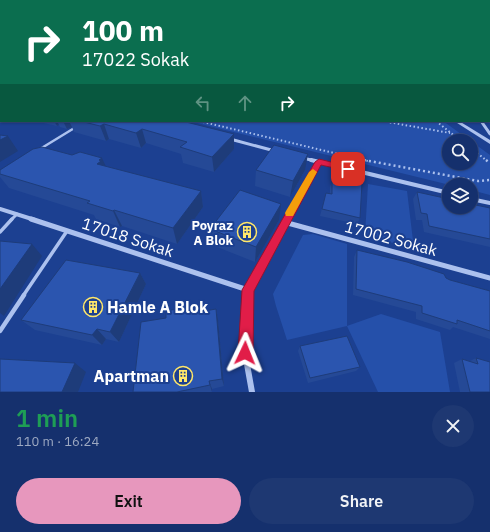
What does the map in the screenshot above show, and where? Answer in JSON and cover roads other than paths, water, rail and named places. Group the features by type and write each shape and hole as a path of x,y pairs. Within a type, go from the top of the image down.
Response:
{"street":[{"path":"458,122 490,142"},
{"path":"482,122 490,134"},
{"path":"224,138 283,153"},
{"path":"297,156 442,191"},
{"path":"252,392 245,353 248,290 284,222 319,162"},
{"path":"478,200 490,203"},
{"name":"17018 Sokak","path":"0,209 248,290"},
{"name":"17002 Sokak","path":"284,222 490,278"}],"lane":[{"path":"40,150 80,125"},
{"path":"0,232 17,214"},
{"path":"0,331 68,231"}],"place":[{"name":"Poyraz A Blok","path":"247,232"},
{"name":"Hamle A Blok","path":"93,307"},
{"name":"Apartman","path":"183,376"}]}
